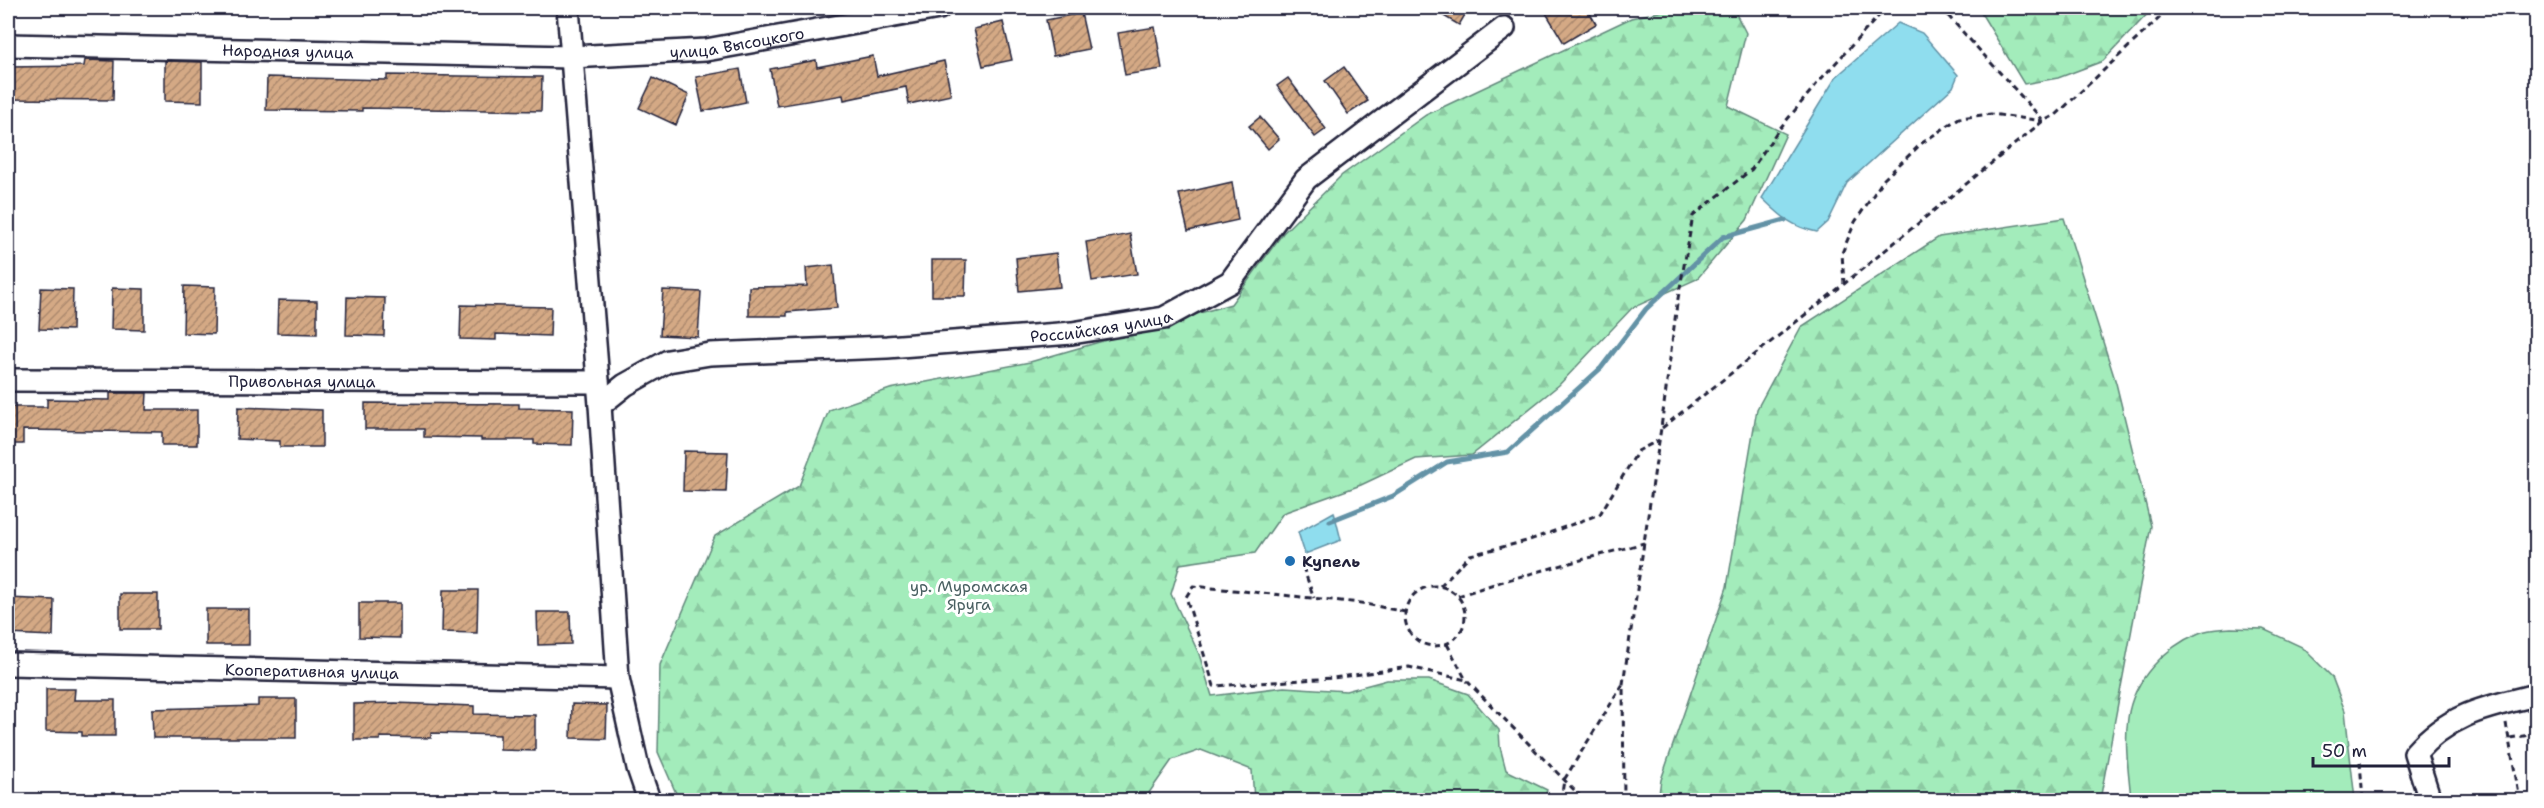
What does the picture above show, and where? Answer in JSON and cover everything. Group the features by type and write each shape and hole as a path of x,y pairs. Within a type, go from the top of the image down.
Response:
{"street":[{"path":"568,8 570,57 600,405 618,678 638,768 649,801"},
{"name":"улица Высоцкого","path":"570,57 706,50 939,8"},
{"name":"Российская улица","path":"600,405 625,385 668,361 710,354 886,347 1072,333 1164,318 1230,282 1306,179 1504,28"},
{"name":"Народная улица","path":"8,45 570,57"},
{"name":"Привольная улица","path":"8,380 598,382"},
{"name":"Кооперативная улица","path":"8,664 618,678"},
{"path":"2430,801 2415,753 2432,734 2468,713 2536,696"}],"path":[{"path":"1624,801 1623,684 1677,304 1693,216 1752,169 1776,133 1820,80 1886,8"},
{"path":"1941,8 2043,121"},
{"path":"1661,428 1808,313 2043,121 2056,115 2170,8"},
{"path":"1844,284 1842,253 1855,222 1884,179 1922,143 1959,118 1991,114 2043,121"},
{"path":"1440,586 1470,555 1527,541 1600,514 1638,451 1659,440"},
{"path":"1458,596 1500,582 1644,543"},
{"path":"1303,567 1314,598"},
{"path":"1405,612 1361,603 1193,586 1186,597 1214,686 1334,678 1409,667 1466,680"},
{"path":"1440,586 1455,592 1458,596 1464,605 1466,620 1460,635 1447,644 1431,646 1417,640 1407,627 1405,612 1411,597 1424,588 1440,586"},
{"path":"1447,644 1466,680 1584,801"},
{"path":"1561,801 1564,780 1623,684"},
{"path":"2500,704 2510,738 2520,801"},
{"path":"2510,738 2536,734"},
{"path":"2360,762 2363,801"}],"green space":[{"name":"ур. Муромская Яруга","path":"1677,8 1733,8 1746,33 1728,106 1786,134 1747,220 1697,279 1632,308 1559,385 1472,455 1416,459 1361,485 1283,513 1255,553 1180,564 1171,594 1199,654 1212,696 1284,687 1346,691 1387,680 1429,680 1468,694 1499,730 1500,747 1506,770 1547,790 1544,800 1254,800 1252,770 1201,750 1172,760 1144,800 679,800 658,752 660,665 715,536 799,486 829,410 890,389 1030,362 1231,304 1283,233 1342,175 1426,115 1631,18"},
{"path":"1978,8 2153,8 2103,61 2058,78 2024,84"},
{"path":"2064,218 2116,383 2151,526 2100,800 1658,800 1661,780 1727,587 1757,409 1801,327 1939,237"},
{"path":"2231,628 2263,629 2302,647 2332,677 2345,711 2355,800 2131,800 2126,738 2128,718 2136,691 2153,666 2186,639 2206,631"}],"water":[{"path":"1898,23 1922,33 1958,75 1953,87 1847,183 1828,222 1817,232 1793,223 1762,198 1836,77"},
{"path":"1334,512 1341,540 1305,554 1298,532"}],"building":[{"path":"1430,8 1469,8 1459,25"},
{"path":"1543,8 1587,8 1596,24 1564,43"},
{"path":"1081,13 1089,49 1053,56 1046,20"},
{"path":"1003,22 1012,60 983,66 974,29"},
{"path":"1155,27 1162,69 1125,75 1118,33"},
{"path":"873,56 877,76 944,61 951,95 909,104 906,87 844,100 843,95 777,106 770,69 816,60 817,67"},
{"path":"85,60 114,61 113,100 8,99 8,67 84,66"},
{"path":"165,61 202,62 202,102 165,101"},
{"path":"1344,67 1368,101 1348,114 1325,81"},
{"path":"740,69 746,102 703,111 696,77"},
{"path":"387,75 542,77 541,111 362,108 362,111 266,110 267,77 387,80"},
{"path":"653,78 689,95 676,125 639,108"},
{"path":"1288,78 1326,129 1315,137 1277,86"},
{"path":"1260,117 1279,139 1268,149 1249,126"},
{"path":"1232,182 1238,220 1188,231 1179,194"},
{"path":"1130,234 1137,274 1092,281 1086,242"},
{"path":"1056,253 1060,287 1019,291 1016,258"},
{"path":"932,260 966,260 965,296 932,296"},
{"path":"833,265 837,308 787,312 787,316 749,316 749,287 807,286 806,268"},
{"path":"184,286 215,287 214,334 183,333"},
{"path":"41,288 73,289 72,330 39,329"},
{"path":"112,288 144,289 144,330 111,329"},
{"path":"663,290 701,292 698,337 660,335"},
{"path":"347,297 385,298 384,336 346,335"},
{"path":"278,300 317,301 317,334 277,333"},
{"path":"461,305 551,307 550,336 496,334 496,340 460,339"},
{"path":"110,393 147,393 146,410 197,410 197,445 162,445 162,432 23,430 23,444 8,444 8,407 47,407 47,399 110,400"},
{"path":"365,403 519,404 519,408 573,409 572,445 534,444 534,440 424,437 424,429 365,429"},
{"path":"238,407 322,410 322,447 280,447 280,441 237,439"},
{"path":"684,451 728,452 726,492 683,491"},
{"path":"443,590 478,590 477,633 442,632"},
{"path":"120,594 158,594 158,629 120,629"},
{"path":"8,598 54,600 53,636 8,634"},
{"path":"359,603 400,603 400,638 359,637"},
{"path":"206,609 249,609 249,645 206,645"},
{"path":"537,612 570,612 571,644 538,645"},
{"path":"46,689 75,689 74,700 115,700 115,736 82,736 82,732 46,731"},
{"path":"258,699 296,699 296,738 153,738 152,709 258,706"},
{"path":"354,704 474,706 474,714 535,715 535,751 500,750 500,735 431,733 431,738 380,737 380,740 354,740"},
{"path":"572,704 607,705 606,739 571,738"}],"waterway":[{"path":"1330,521 1393,496 1447,462 1508,452 1601,368 1646,309 1723,237 1785,220"}],"place":[{"name":"Купель","path":"1290,561"}]}
